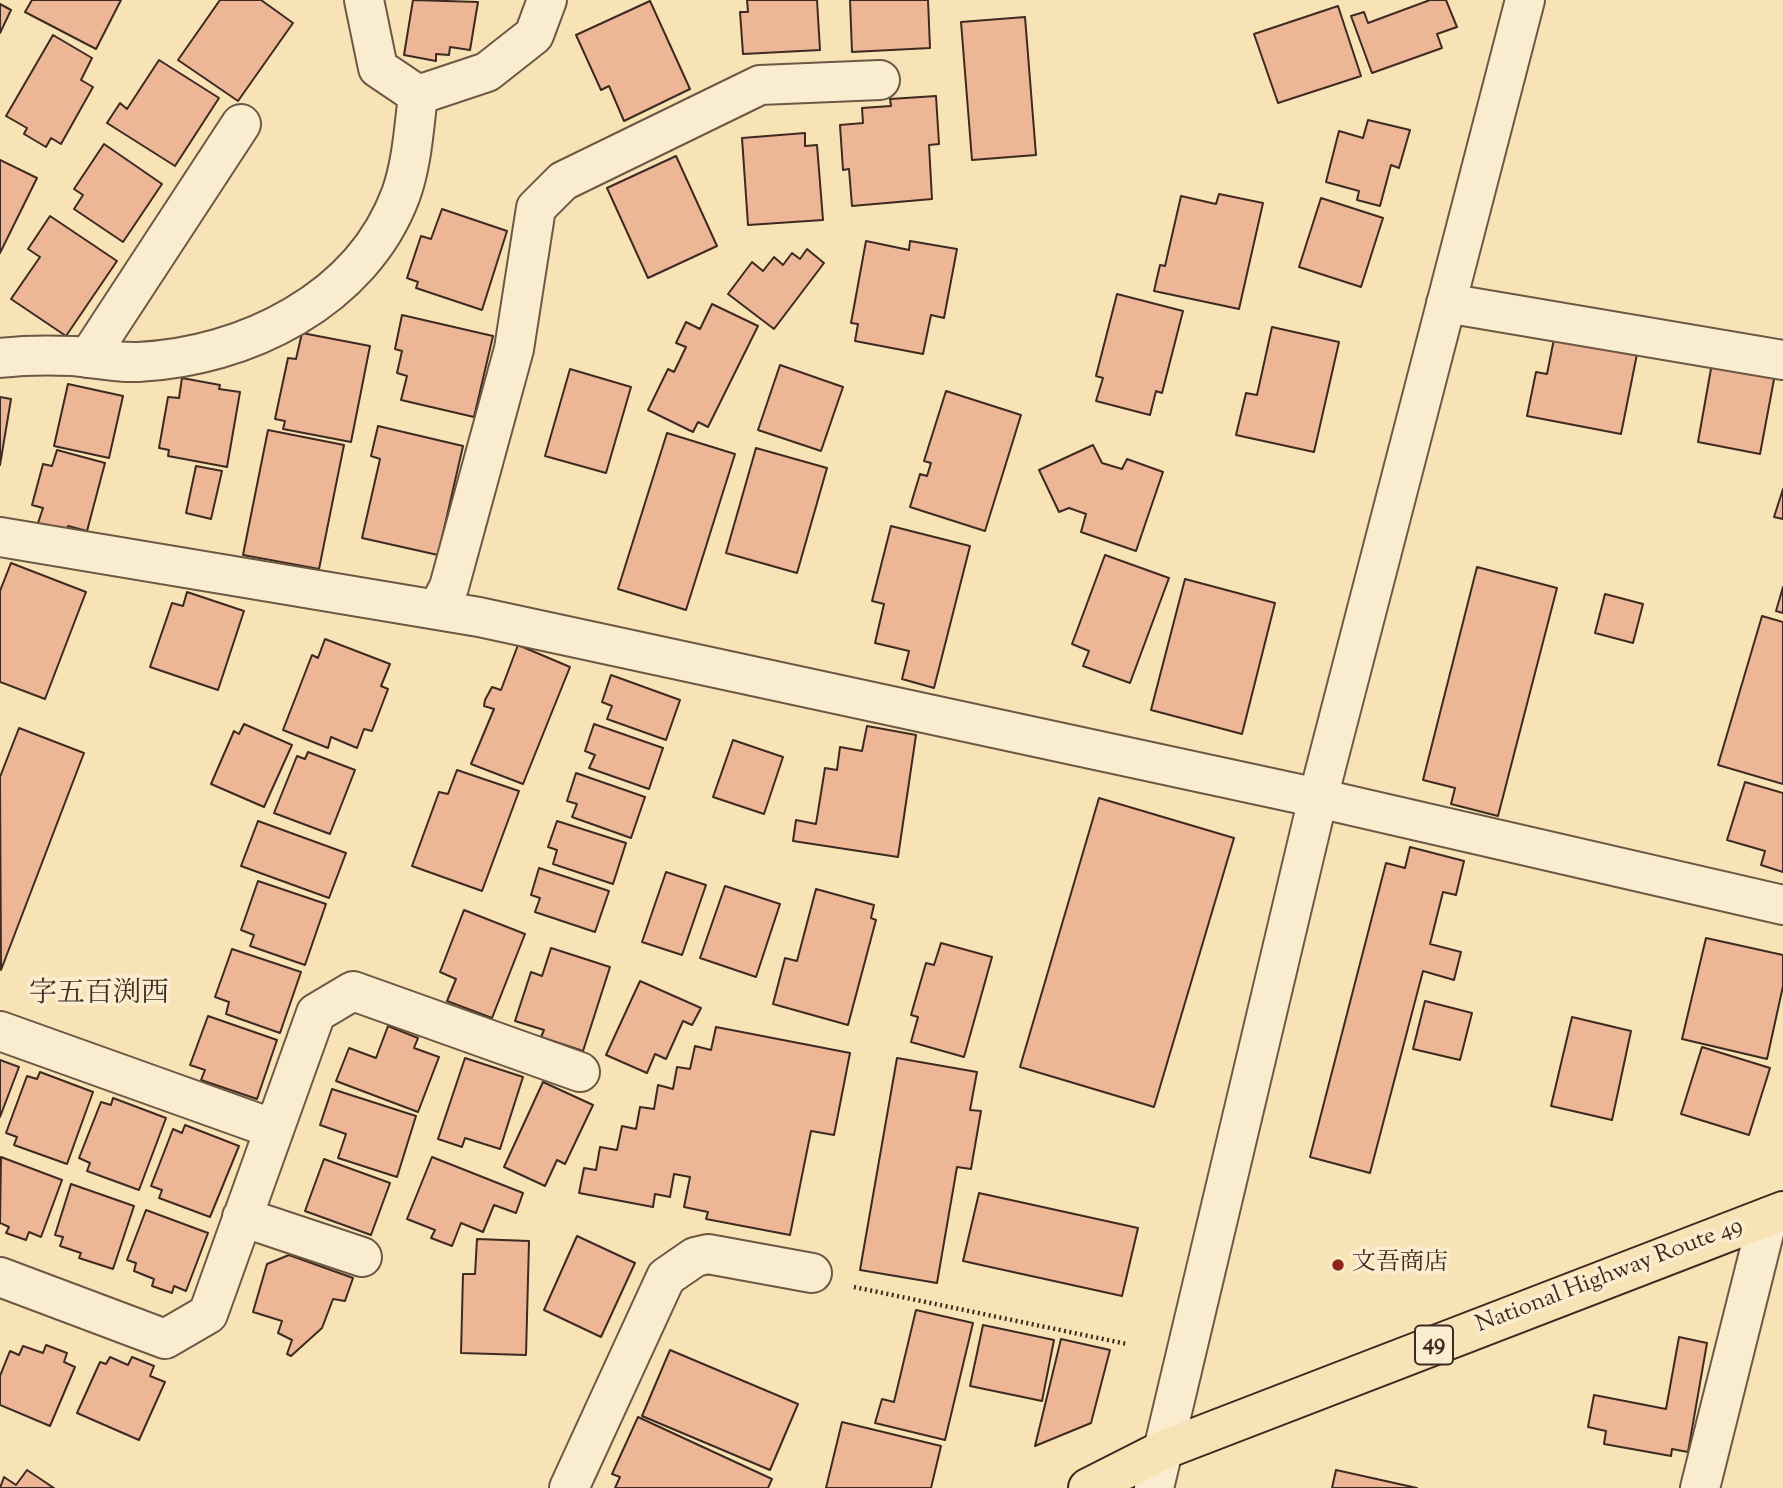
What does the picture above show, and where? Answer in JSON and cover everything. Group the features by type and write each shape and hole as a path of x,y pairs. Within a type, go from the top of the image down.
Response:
{"highway":[{"name":"National Highway Route 49","path":"1088,1488 1163,1450 1775,1214"}],"street":[{"path":"364,0 378,68 418,95"},
{"path":"418,95 487,72 534,35 547,0"},
{"path":"1154,1488 1318,799 1525,0"},
{"path":"437,610 449,587 514,349 532,223 540,202 563,181 760,85 880,80"},
{"path":"0,358 88,358 136,362 236,344 305,310 332,292 358,267 381,236 401,195 409,166 418,95"},
{"path":"88,358 241,124"},
{"path":"1446,303 1783,360"},
{"path":"0,537 437,610 787,681 1783,905"},
{"path":"0,1277 165,1339 208,1314 316,1013 353,991 580,1072"},
{"path":"0,1031 274,1129"},
{"path":"1700,1488 1775,1214"},
{"path":"242,1217 362,1257"},
{"path":"569,1488 666,1277 695,1257 708,1254 812,1273"}],"path":[{"path":"812,1273 818,1282 883,1291 1127,1343"}],"building":[{"path":"32,0 121,0 96,49 25,12"},
{"path":"220,0 261,0 293,23 238,101 178,60"},
{"path":"413,0 478,2 470,50 450,47 449,55 436,54 436,61 404,55"},
{"path":"747,0 817,0 820,50 743,54 740,12 748,12"},
{"path":"850,0 928,0 930,48 852,52"},
{"path":"1430,0 1446,0 1457,27 1437,34 1442,48 1372,73 1351,16 1364,12 1368,23"},
{"path":"650,1 690,89 624,121 609,86 601,90 576,35"},
{"path":"0,4 11,10 0,33"},
{"path":"1338,6 1361,76 1278,103 1254,34"},
{"path":"1025,17 1036,155 972,160 961,22"},
{"path":"53,35 92,58 81,80 93,87 61,144 51,138 46,147 24,134 27,128 6,116"},
{"path":"159,60 219,98 175,166 107,123 120,103 127,109"},
{"path":"936,96 939,144 929,145 932,199 852,206 849,169 843,170 840,125 863,123 862,108 891,106 890,99"},
{"path":"1368,120 1410,130 1399,168 1391,165 1380,206 1357,200 1359,191 1326,182 1339,131 1363,138"},
{"path":"805,133 805,146 817,145 823,220 748,225 742,138"},
{"path":"104,144 162,184 123,242 74,209 83,195 74,189"},
{"path":"676,156 717,246 648,278 607,188"},
{"path":"0,160 37,178 0,253"},
{"path":"1219,194 1263,203 1239,309 1154,291 1160,265 1165,266 1181,196 1216,204"},
{"path":"1321,198 1383,218 1361,287 1299,267"},
{"path":"442,209 507,231 482,310 416,288 418,282 407,278 421,236 431,239"},
{"path":"50,216 117,261 66,336 11,299 40,257 28,249"},
{"path":"866,241 909,250 910,241 957,249 944,318 931,315 923,354 855,341 858,324 851,323"},
{"path":"807,249 824,263 774,329 728,294 752,262 763,271 774,257 783,265 792,253 800,259"},
{"path":"1117,294 1183,311 1162,393 1156,391 1150,415 1096,401 1103,378 1096,376"},
{"path":"712,304 758,326 708,427 698,422 693,432 648,410 668,369 674,372 686,347 676,343 686,322 700,329"},
{"path":"402,315 493,336 474,417 401,400 407,376 397,373 402,351 395,349"},
{"path":"1272,327 1339,342 1314,452 1236,435 1246,393 1257,395"},
{"path":"302,333 370,346 351,442 283,429 285,421 275,419 288,358 296,359"},
{"path":"1555,334 1638,349 1621,434 1527,416 1536,372 1547,374"},
{"path":"1712,363 1775,374 1760,454 1698,442"},
{"path":"780,365 843,387 821,451 758,430"},
{"path":"570,369 631,387 606,473 545,456"},
{"path":"182,378 220,385 219,389 240,392 227,467 168,456 169,450 159,448 168,397 179,398"},
{"path":"68,384 123,396 109,458 54,446"},
{"path":"946,391 1021,415 985,531 910,507 920,474 927,476 931,463 924,461"},
{"path":"0,397 11,399 0,465"},
{"path":"378,426 463,446 438,555 362,538 380,459 371,456"},
{"path":"268,430 344,445 319,569 243,555"},
{"path":"667,433 735,454 686,610 618,589"},
{"path":"1093,445 1102,463 1122,469 1127,459 1163,472 1136,551 1081,532 1086,514 1069,508 1059,512 1039,470"},
{"path":"756,448 827,468 797,573 726,553"},
{"path":"57,450 105,463 87,531 68,526 66,531 38,523 43,508 32,505 43,464 52,466"},
{"path":"196,466 222,471 211,519 186,513"},
{"path":"1783,489 1783,519 1774,517"},
{"path":"891,526 970,546 934,688 902,679 909,651 875,643 884,604 872,601"},
{"path":"1105,555 1169,578 1130,683 1083,666 1089,651 1072,644"},
{"path":"11,563 86,592 45,699 0,682 0,591"},
{"path":"1477,567 1557,588 1498,816 1451,804 1455,788 1423,780"},
{"path":"1185,579 1275,603 1242,734 1151,710"},
{"path":"1783,587 1783,613 1776,611"},
{"path":"187,592 244,611 218,690 150,667 172,603 183,606"},
{"path":"1605,594 1643,604 1633,643 1595,633"},
{"path":"1762,616 1783,622 1783,784 1718,765"},
{"path":"325,639 390,664 381,686 388,689 372,731 364,729 357,748 331,737 328,748 283,730 312,655 318,658"},
{"path":"518,645 570,667 523,784 471,764 494,709 484,706 485,700 492,687 501,690"},
{"path":"611,675 680,700 666,740 607,719 612,706 602,702"},
{"path":"244,724 292,745 264,807 211,784 234,731 239,734"},
{"path":"594,724 663,748 649,789 589,768 595,755 585,751"},
{"path":"867,726 916,735 898,857 793,841 796,820 816,824 825,768 837,770 840,747 862,751"},
{"path":"19,728 84,753 1,970 0,777"},
{"path":"733,740 783,757 764,814 713,797"},
{"path":"308,752 355,770 330,834 274,813 297,756 305,759"},
{"path":"457,770 519,791 482,891 412,866 439,792 448,794"},
{"path":"576,773 645,797 631,838 572,817 577,804 567,801"},
{"path":"1745,782 1783,793 1783,872 1761,865 1765,851 1727,840"},
{"path":"1099,798 1234,838 1154,1107 1020,1067"},
{"path":"258,821 346,853 329,898 241,866"},
{"path":"557,821 626,843 613,884 553,864 557,850 548,847"},
{"path":"1410,847 1464,861 1456,895 1443,892 1430,944 1461,952 1454,980 1423,971 1370,1173 1310,1157 1386,863 1405,868"},
{"path":"539,868 609,891 595,932 535,912 540,898 531,895"},
{"path":"666,872 706,885 682,955 642,942"},
{"path":"258,881 326,904 305,965 250,946 254,935 241,930"},
{"path":"725,886 780,904 756,977 700,958"},
{"path":"816,889 874,905 871,918 876,920 848,1025 773,1004 785,958 797,961"},
{"path":"464,910 525,934 492,1018 447,1001 456,979 440,972"},
{"path":"1706,938 1783,955 1783,986 1767,1059 1682,1039"},
{"path":"941,943 992,957 964,1057 911,1042 918,1017 911,1015 926,963 934,965"},
{"path":"551,948 610,967 583,1051 541,1037 544,1030 515,1021 531,972 542,976"},
{"path":"232,949 301,972 280,1033 226,1014 229,1002 215,997"},
{"path":"640,981 701,1008 692,1025 683,1021 666,1059 655,1054 647,1073 606,1055"},
{"path":"1425,1001 1472,1013 1460,1060 1413,1049"},
{"path":"208,1016 277,1040 257,1099 201,1080 205,1070 190,1065"},
{"path":"1572,1017 1631,1031 1612,1120 1551,1106"},
{"path":"388,1026 418,1038 414,1048 439,1057 418,1112 336,1081 349,1048 376,1058"},
{"path":"716,1027 850,1053 834,1135 811,1131 790,1235 706,1219 708,1212 684,1207 690,1177 674,1174 670,1197 655,1194 653,1207 579,1193 584,1168 596,1170 600,1147 617,1150 622,1126 636,1129 640,1107 654,1109 658,1085 673,1089 677,1067 690,1069 695,1046 711,1050"},
{"path":"1702,1047 1770,1068 1749,1135 1681,1114"},
{"path":"465,1058 523,1077 500,1149 465,1138 462,1147 438,1139"},
{"path":"897,1058 977,1072 970,1110 981,1111 971,1169 957,1167 937,1283 860,1270"},
{"path":"0,1060 19,1067 0,1117"},
{"path":"40,1072 93,1092 67,1164 14,1145 17,1137 6,1133 27,1076 37,1079"},
{"path":"543,1082 593,1105 565,1164 557,1160 545,1186 504,1167"},
{"path":"332,1089 416,1116 397,1177 338,1158 346,1134 320,1125"},
{"path":"113,1098 166,1118 139,1190 87,1171 90,1163 79,1158 101,1102 111,1105"},
{"path":"185,1125 239,1146 210,1217 159,1198 162,1190 151,1186 173,1129 182,1133"},
{"path":"1,1157 62,1180 41,1237 29,1232 26,1240 6,1233 9,1227 0,1223"},
{"path":"432,1157 523,1193 516,1213 494,1205 483,1232 461,1223 452,1246 431,1238 435,1230 407,1219"},
{"path":"324,1159 390,1183 371,1235 305,1211"},
{"path":"71,1184 134,1206 113,1269 79,1258 81,1253 60,1246 63,1237 55,1235"},
{"path":"979,1193 1138,1228 1122,1296 963,1261"},
{"path":"146,1210 208,1233 186,1291 174,1286 172,1293 152,1286 154,1279 134,1271 136,1263 127,1260"},
{"path":"577,1236 635,1263 601,1337 544,1310"},
{"path":"477,1239 529,1241 526,1355 461,1353 463,1274 475,1274"},
{"path":"289,1255 353,1278 345,1301 333,1299 322,1328 291,1356 287,1354 292,1340 278,1333 282,1321 253,1312 267,1264"},
{"path":"916,1310 973,1323 945,1440 875,1423 882,1399 894,1402"},
{"path":"983,1325 1054,1340 1042,1401 970,1386"},
{"path":"1679,1337 1707,1343 1688,1452 1672,1449 1671,1456 1604,1444 1606,1431 1588,1427 1594,1395 1666,1409"},
{"path":"1061,1339 1110,1350 1091,1423 1035,1446"},
{"path":"46,1345 67,1353 64,1362 75,1367 50,1426 0,1405 0,1376 10,1351 19,1355 23,1346 43,1353"},
{"path":"670,1350 798,1404 770,1470 642,1416"},
{"path":"110,1357 128,1365 132,1357 154,1366 150,1376 165,1382 139,1440 77,1413 100,1362 106,1364"},
{"path":"638,1417 772,1479 768,1488 615,1488 620,1477 612,1474"},
{"path":"842,1422 941,1446 931,1488 826,1488"},
{"path":"27,1470 54,1488 0,1488 4,1477 16,1485"},
{"path":"1336,1470 1417,1488 1332,1488"}],"place":[{"name":"文吾商店","path":"1338,1265"}],"district":[{"name":"字五百渕西","path":"99,996"}]}
